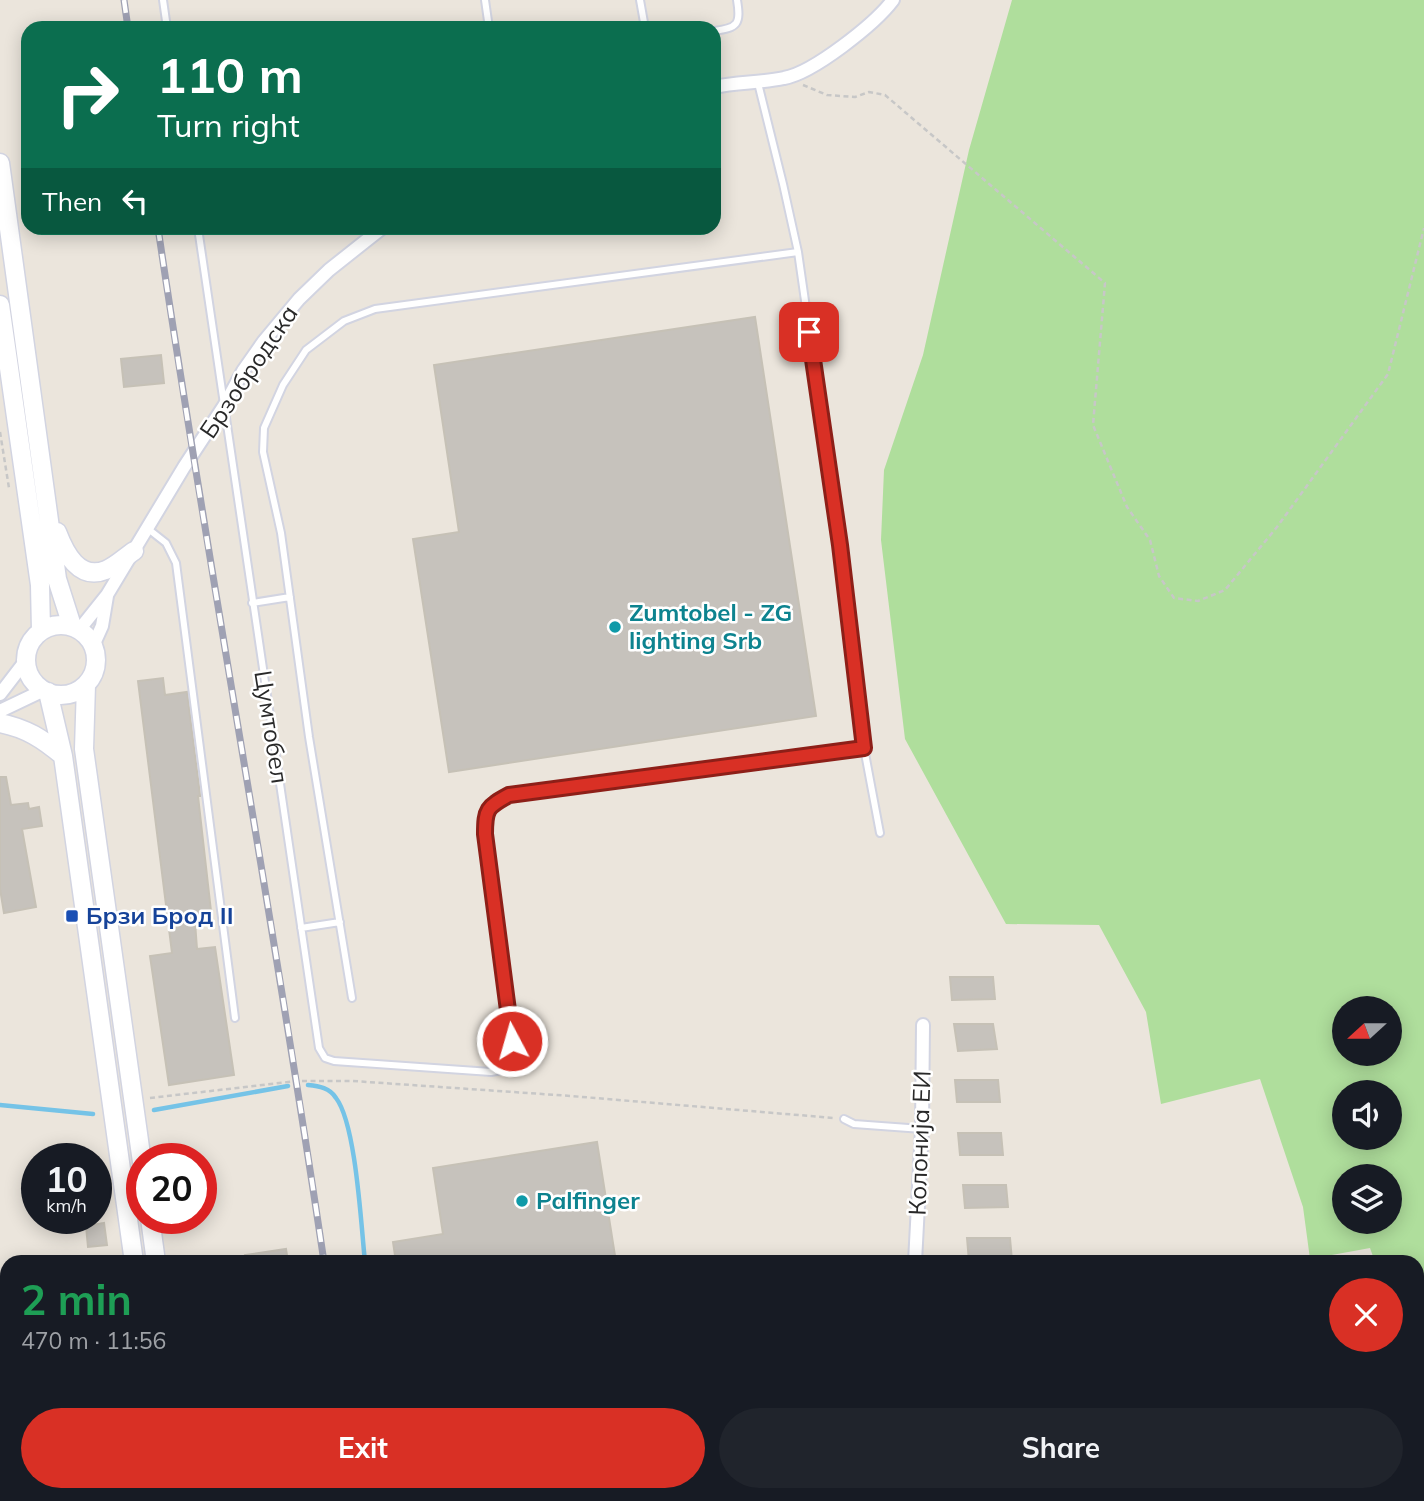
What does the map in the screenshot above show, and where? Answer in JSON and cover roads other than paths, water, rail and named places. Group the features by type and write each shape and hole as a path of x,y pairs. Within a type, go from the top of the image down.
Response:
{"main road":[{"path":"0,163 57,579 76,628 93,646 96,654 94,671 86,685 64,695 46,691"},
{"path":"0,304 40,585 41,631"},
{"path":"47,507 63,548 76,566 93,573 107,570 134,551"},
{"path":"76,628 56,625 41,631 29,646 27,659 29,673 46,691 63,756 133,1255"},
{"path":"86,685 84,749 139,1143"},
{"path":"0,723 23,728 44,739 63,756"},
{"path":"152,1234 155,1255"}],"street":[{"path":"721,86 785,78 803,72 821,62 891,2"},
{"name":"Брзобродска","path":"107,595 250,361 299,299 329,270 373,235"},
{"path":"76,628 107,595"},
{"path":"93,646 102,626 107,595"},
{"path":"0,694 27,659"},
{"path":"0,711 46,691"},
{"name":"Колонија ЕИ","path":"915,1255 922,1129 923,1025"}],"lane":[{"path":"163,0 166,21"},
{"path":"485,0 488,21"},
{"path":"640,0 644,21"},
{"path":"721,30 736,24 739,14 737,0"},
{"path":"758,81 798,252 840,545 864,748 880,833"},
{"name":"Цумтобел","path":"199,235 318,1048 325,1058 334,1061 491,1072 502,1070 507,1062 512,1041 485,834 485,814 492,805 509,795 864,748"},
{"path":"352,998 309,737 281,533 263,452 264,428 283,385 306,350 344,321 375,309 798,252"},
{"path":"148,528 166,543 176,563 235,1018"},
{"path":"252,603 290,597"},
{"path":"302,928 340,922"},
{"path":"844,1119 854,1124 922,1129"}],"waterway":[{"path":"308,1085 331,1092 343,1111 353,1152 364,1255"},
{"path":"154,1110 288,1086"},
{"path":"0,1105 93,1114"}],"railway":[{"path":"124,0 127,21"},
{"path":"159,235 323,1255"}],"place":[{"name":"Zumtobel - ZG lighting Srb","path":"615,627"},
{"name":"Брзи Брод II","path":"72,916"},
{"name":"Palfinger","path":"522,1201"}]}
